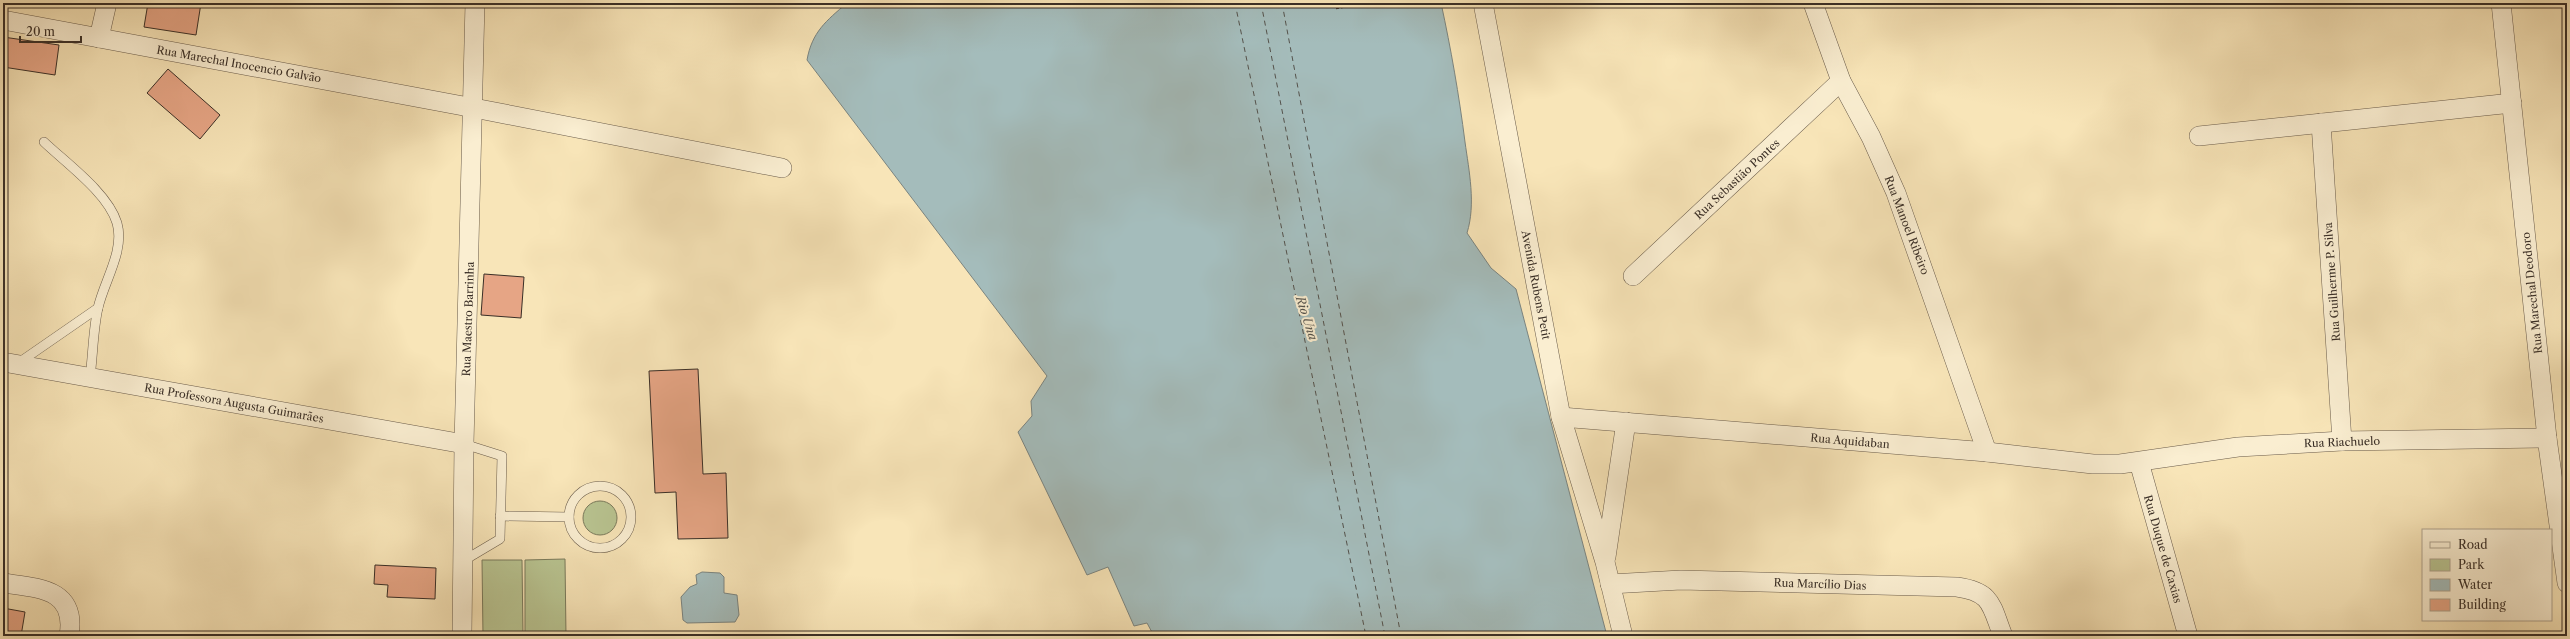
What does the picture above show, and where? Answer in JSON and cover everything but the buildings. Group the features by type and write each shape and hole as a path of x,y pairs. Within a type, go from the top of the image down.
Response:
{"street":[{"path":"100,38 107,3"},
{"name":"Rua Maestro Barrinha","path":"462,636 464,444 474,108 475,3"},
{"name":"Avenida Rubens Petit","path":"1484,3 1561,417 1605,562 1623,636"},
{"name":"Rua Manoel Ribeiro","path":"1813,3 1841,81 1871,136 1896,193 1987,452"},
{"name":"Rua Marechal Deodoro","path":"2501,3 2547,438 2567,583"},
{"name":"Rua Marechal Inocencio Galvão","path":"3,20 474,108 782,168"},
{"name":"Rua Sebastião Pontes","path":"1633,276 1841,81"},
{"path":"2199,136 2512,103"},
{"name":"Rua Guilherme P. Silva","path":"2321,123 2342,441"},
{"name":"Rua Professora Augusta Guimarães","path":"9,363 464,444"},
{"name":"Rua Aquidaban","path":"1561,417 1987,452 2093,464 2139,462"},
{"name":"Avenida Rubens Petit","path":"1605,562 1626,422"},
{"name":"Rua Riachuelo","path":"2139,462 2238,447 2342,441 2547,438"},
{"name":"Rua Duque de Caxias","path":"2139,462 2188,636"},
{"name":"Rua Marcílio Dias","path":"1610,584 1681,580 1957,588 1975,590 1988,599 2003,636"},
{"path":"3,582 42,588 56,594 68,612 70,627 69,636"}],"lane":[{"path":"44,142 94,190 116,222 119,232 114,261 98,308 90,377"},
{"path":"9,363 98,308"},
{"path":"463,561 500,539 502,456 464,444"},
{"path":"602,486 612,488 627,502 630,522 622,539 604,548 593,547 576,537 569,517 575,498 583,491 602,486"},
{"path":"500,516 569,517"}],"path":[{"path":"1336,8 1365,3"}],"green space":[{"path":"603,501 612,506 616,511 616,525 612,530 607,534 597,535 593,534 584,525 583,515 584,511 593,502"},
{"path":"565,559 566,636 525,636 525,560"},
{"path":"482,560 522,560 523,636 483,636"}],"water":[{"name":"Rio Una","path":"847,3 1441,3 1457,89 1470,176 1471,211 1467,233 1491,268 1516,289 1607,636 1154,636 1147,623 1134,626 1108,567 1087,575 1018,432 1032,416 1031,401 1047,376 807,60 809,50 816,34 826,22"},
{"path":"702,572 720,573 724,577 724,593 737,595 739,615 735,622 687,623 683,620 681,597 690,587 697,584 696,575"}],"ferry route":[{"path":"1235,3 1366,636"},
{"path":"1261,3 1385,636"},
{"path":"1282,3 1401,636"}]}
